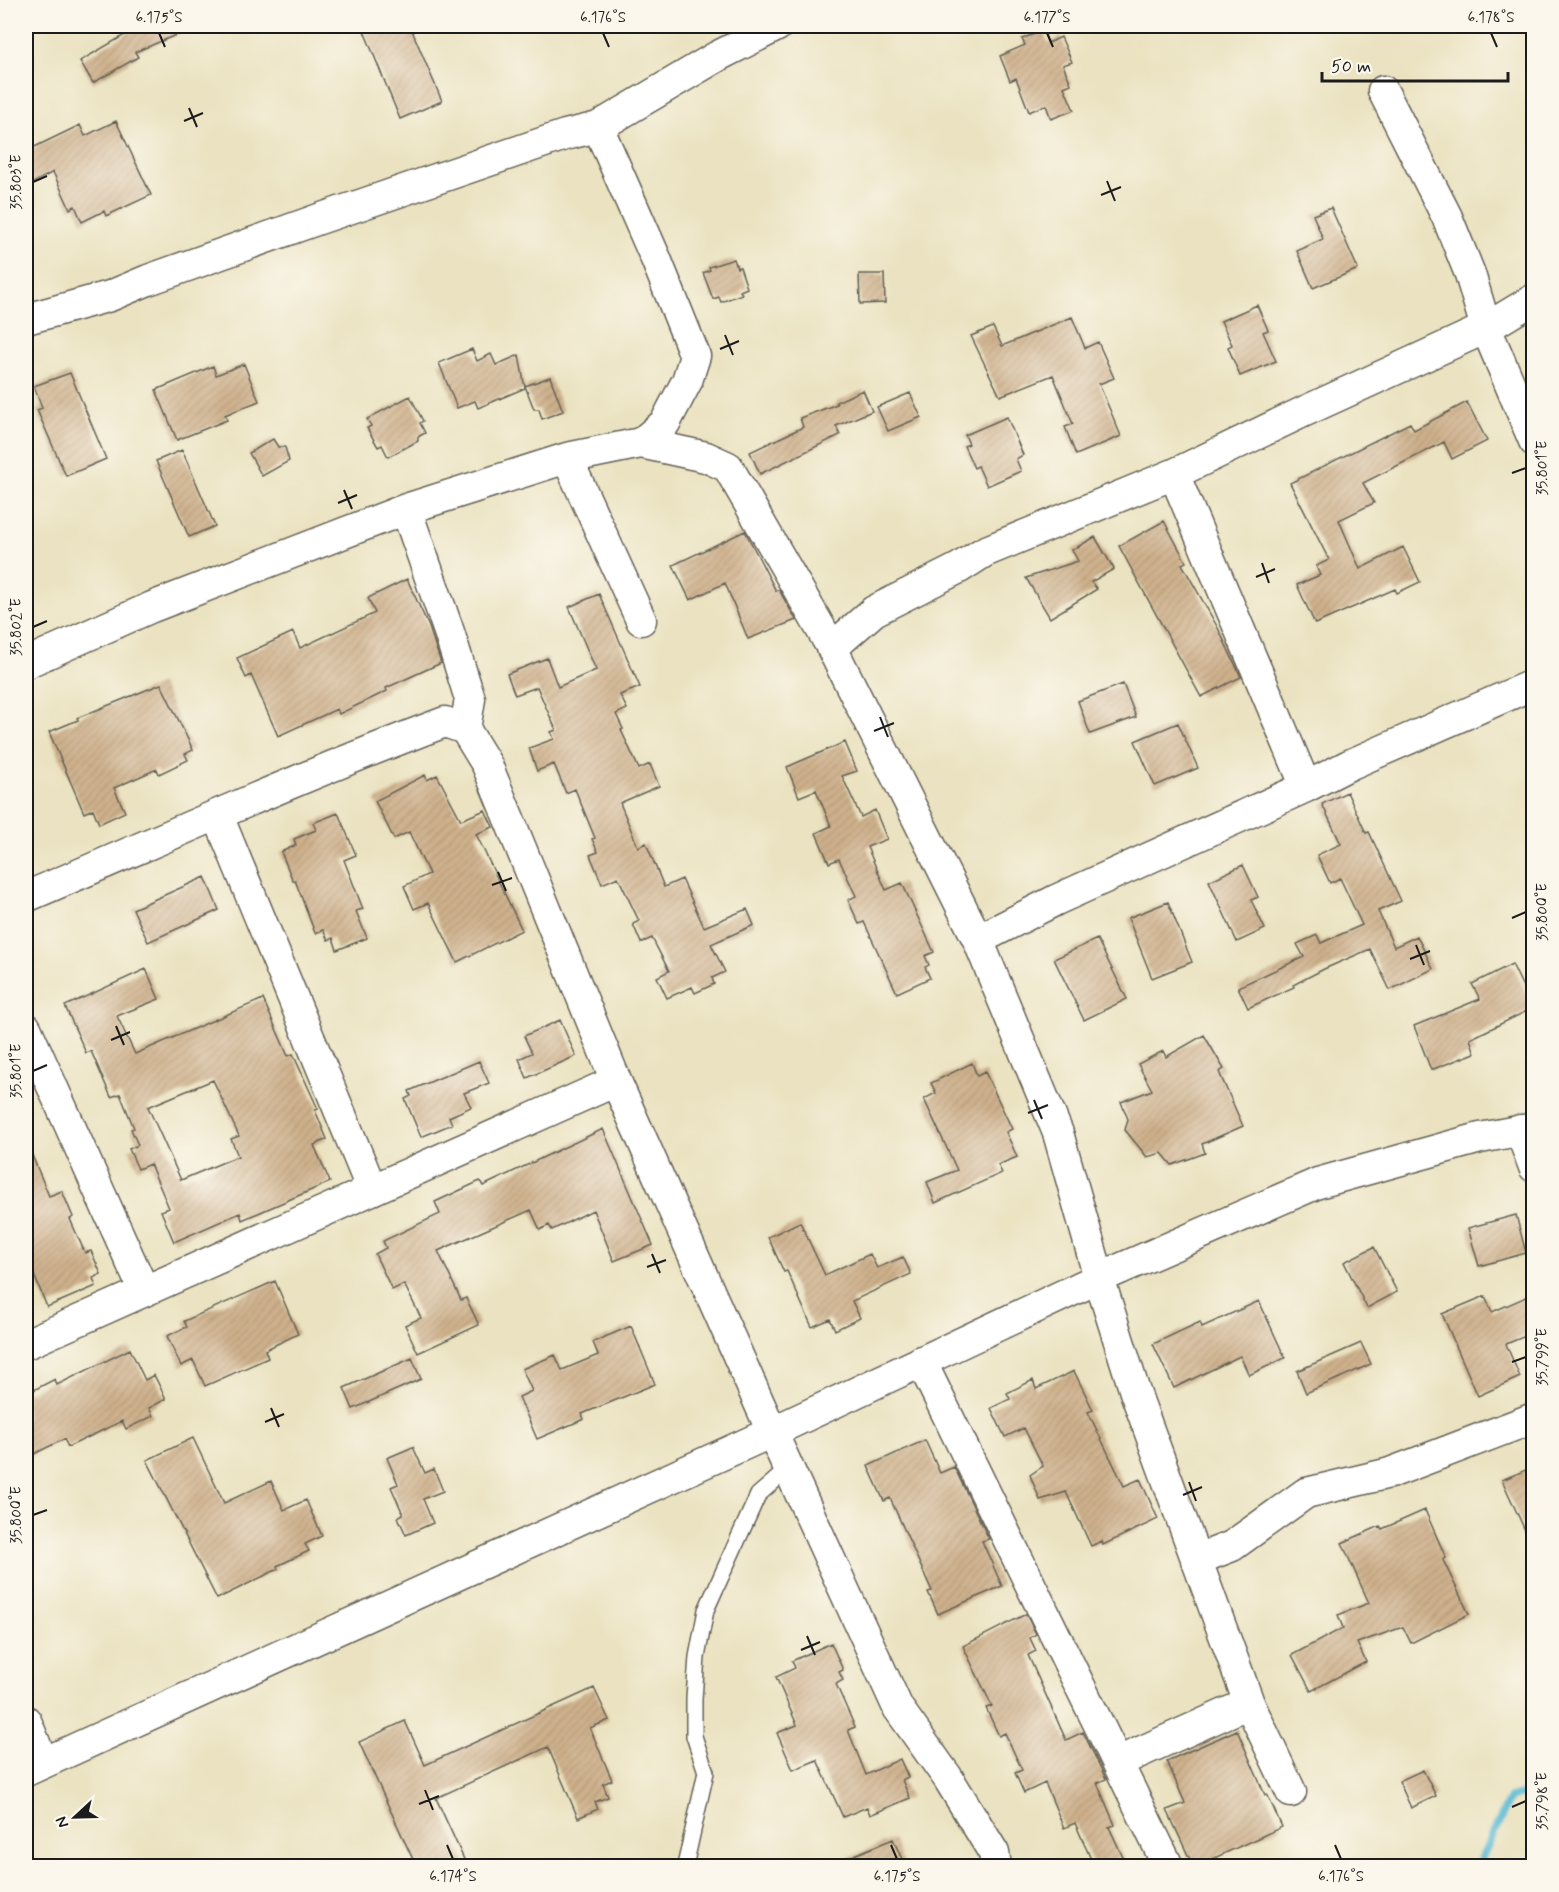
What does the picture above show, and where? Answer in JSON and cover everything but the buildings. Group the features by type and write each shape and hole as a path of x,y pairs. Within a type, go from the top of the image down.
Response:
{"street":[{"path":"26,319 110,296 148,280 319,219 566,135 598,127 718,56 777,26"},
{"path":"1383,91 1447,217 1470,274 1486,328 1533,441"},
{"path":"598,127 695,356 687,381 665,423 641,443"},
{"path":"832,648 874,612 959,568 984,552 1174,474 1486,328 1533,299"},
{"path":"26,663 152,607 406,509 567,458 641,443 706,457 728,467 832,648 978,940 1058,1133 1099,1278 1135,1392 1196,1560 1249,1703 1291,1792"},
{"path":"567,458 641,621"},
{"path":"1174,474 1306,787"},
{"path":"406,509 470,699 465,729"},
{"path":"978,940 1056,900 1306,787 1349,765 1533,684"},
{"path":"26,897 218,816 305,776 445,722 465,729 487,765 616,1081 898,1708 948,1778 989,1844 994,1853 996,1866"},
{"path":"218,816 372,1190"},
{"path":"26,1028 144,1291"},
{"path":"26,1344 616,1081"},
{"path":"26,1721 34,1767 772,1432 1099,1278 1318,1183 1480,1138 1527,1129 1533,1167"},
{"path":"921,1361 1167,1866"},
{"path":"1196,1560 1232,1546 1306,1493 1390,1473 1533,1418"},
{"path":"1118,1762 1249,1703"}],"lane":[{"path":"685,1866 706,1772 694,1736 697,1657 706,1610 758,1496 789,1468"}],"waterway":[{"path":"1478,1866 1510,1798 1534,1791"}]}
